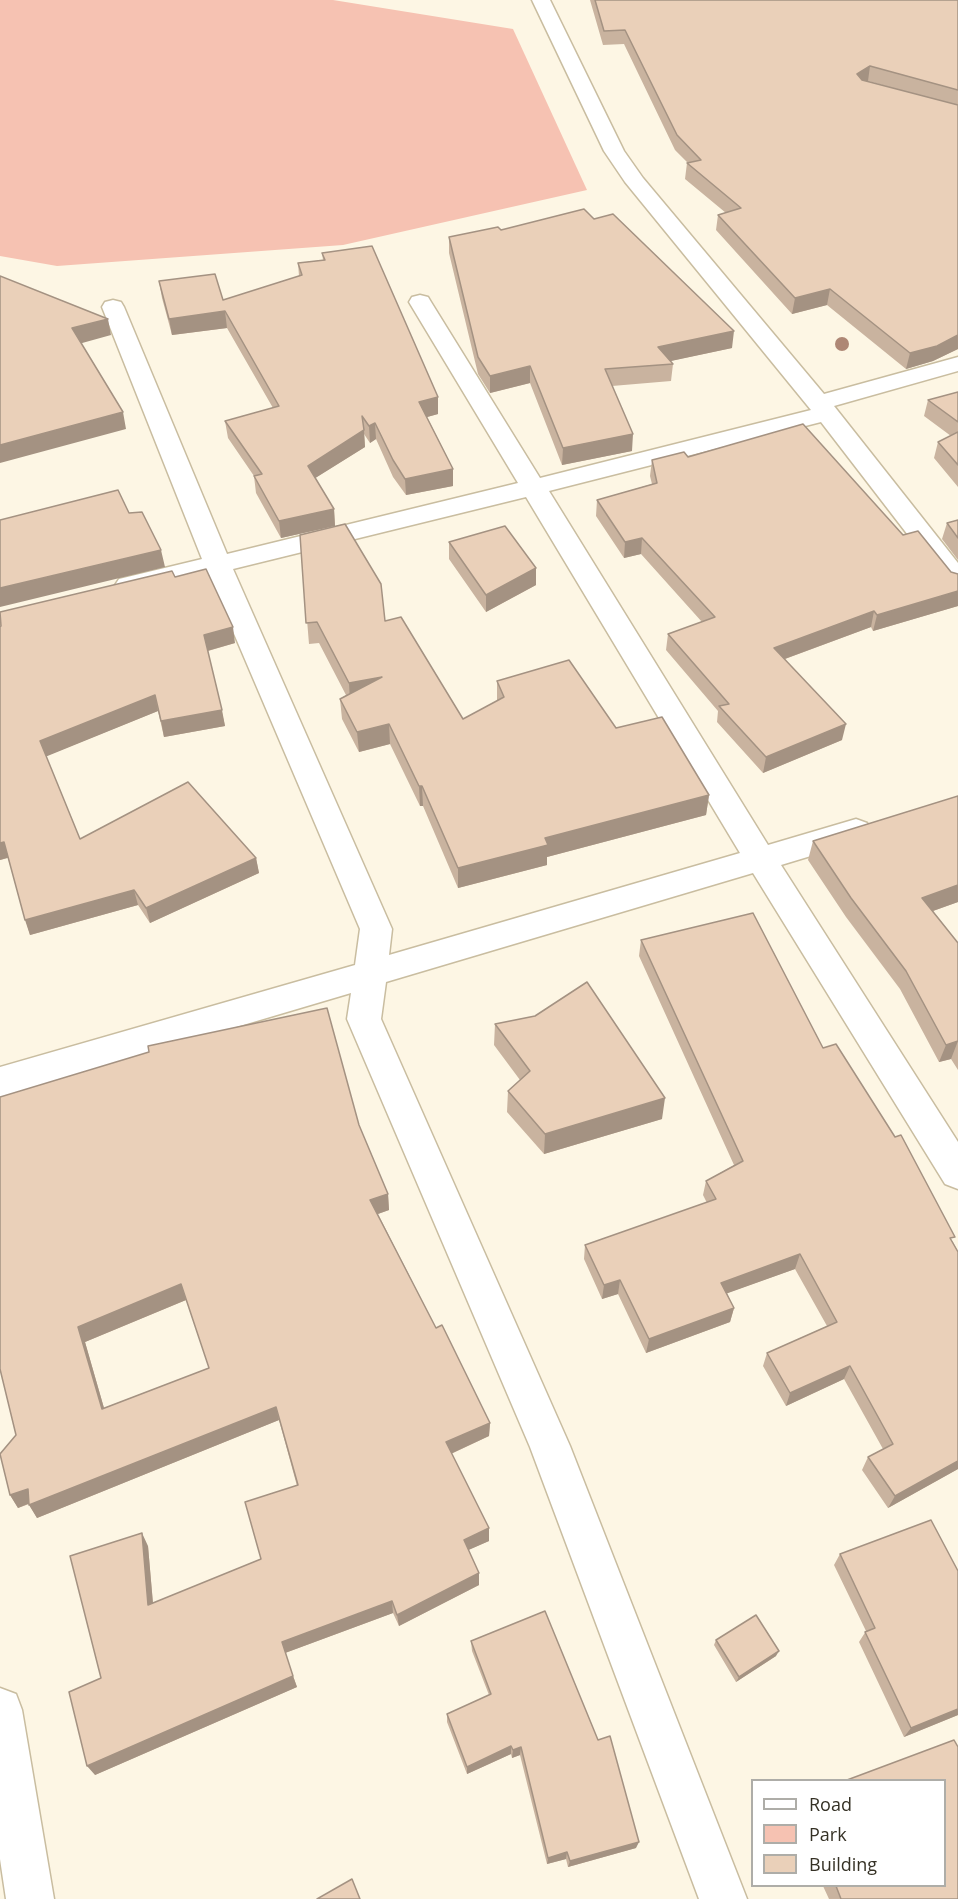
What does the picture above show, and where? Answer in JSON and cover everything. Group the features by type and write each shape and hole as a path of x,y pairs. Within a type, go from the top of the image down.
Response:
{"street":[{"path":"541,0 614,151 635,182 823,408 958,581"},
{"path":"420,303 761,860 958,1173"},
{"path":"113,308 217,563 376,929 368,975 364,1019 550,1446 723,1899"},
{"path":"103,592 217,563 377,527 531,487 823,408 958,364"},
{"path":"0,1082 882,823"},
{"path":"0,1710 30,1899"}],"green space":[{"path":"0,0 333,0 513,29 587,190 343,245 57,266 0,256"}],"building":[{"path":"595,0 958,0 958,90 870,66 857,74 862,80 958,105 958,335 937,346 910,353 830,289 795,298 718,215 741,208 687,163 701,160 677,135 625,30 604,31"},
{"path":"584,209 594,219 613,214 734,331 658,347 673,364 605,369 633,434 563,448 530,366 490,376 478,357 449,237 498,227 501,230"},
{"path":"372,246 438,397 419,402 453,469 405,479 375,423 369,426 362,416 364,430 308,466 334,509 279,521 254,476 262,474 225,421 279,406 225,311 169,319 159,281 215,274 223,300 302,275 298,263 325,260 322,253"},
{"path":"0,276 108,319 72,328 123,412 0,445"},
{"path":"958,392 958,422 928,400"},
{"path":"803,424 903,535 918,531 951,572 958,574 958,591 877,615 874,611 774,648 846,724 766,757 719,706 729,704 668,634 715,617 642,538 625,542 597,500 657,483 652,460 684,452 688,457"},
{"path":"958,432 958,465 938,442"},
{"path":"118,490 129,513 142,512 161,550 0,588 0,520"},
{"path":"958,520 958,538 947,523"},
{"path":"345,524 381,584 385,621 401,617 463,719 504,697 497,681 569,660 616,728 662,717 709,795 545,838 548,845 458,868 422,786 419,786 389,724 357,732 340,699 382,677 349,683 317,622 306,623 300,535"},
{"path":"505,526 536,568 486,595 449,542"},
{"path":"206,569 233,627 204,635 222,710 161,721 155,695 40,741 80,839 188,782 256,858 146,908 134,890 25,920 4,842 0,843 0,612 172,571 175,577"},
{"path":"958,796 958,885 922,898 958,943 958,1041 946,1045 906,971 851,898 813,841"},
{"path":"753,913 823,1048 836,1044 895,1137 901,1135 955,1237 950,1238 958,1252 958,1461 895,1496 868,1457 893,1444 850,1366 790,1393 767,1353 837,1322 800,1254 721,1283 734,1308 649,1339 620,1280 604,1285 585,1245 716,1199 706,1181 743,1161 641,940"},
{"path":"587,982 665,1098 545,1134 508,1091 530,1071 495,1024 535,1016"},
{"path":"327,1008 359,1125 388,1194 370,1200 436,1328 442,1325 490,1423 446,1442 489,1528 464,1540 479,1573 397,1615 392,1601 282,1642 293,1676 87,1766 69,1692 101,1678 70,1556 142,1533 148,1605 261,1559 245,1502 298,1485 276,1407 29,1505 28,1489 10,1495 0,1454 16,1435 0,1369 0,1097 149,1052 148,1046","holes":["181,1284 209,1368 102,1409 78,1327"]},
{"path":"931,1520 958,1571 958,1709 911,1728 865,1632 875,1628 840,1554"},
{"path":"545,1611 598,1740 610,1736 639,1842 570,1861 567,1852 548,1858 521,1747 513,1750 511,1746 467,1767 447,1714 491,1694 471,1641"},
{"path":"756,1615 779,1651 739,1677 716,1640"},
{"path":"954,1740 958,1747 958,1899 841,1899 836,1887 946,1887 946,1779 850,1779"},
{"path":"352,1879 360,1899 317,1899"}]}
